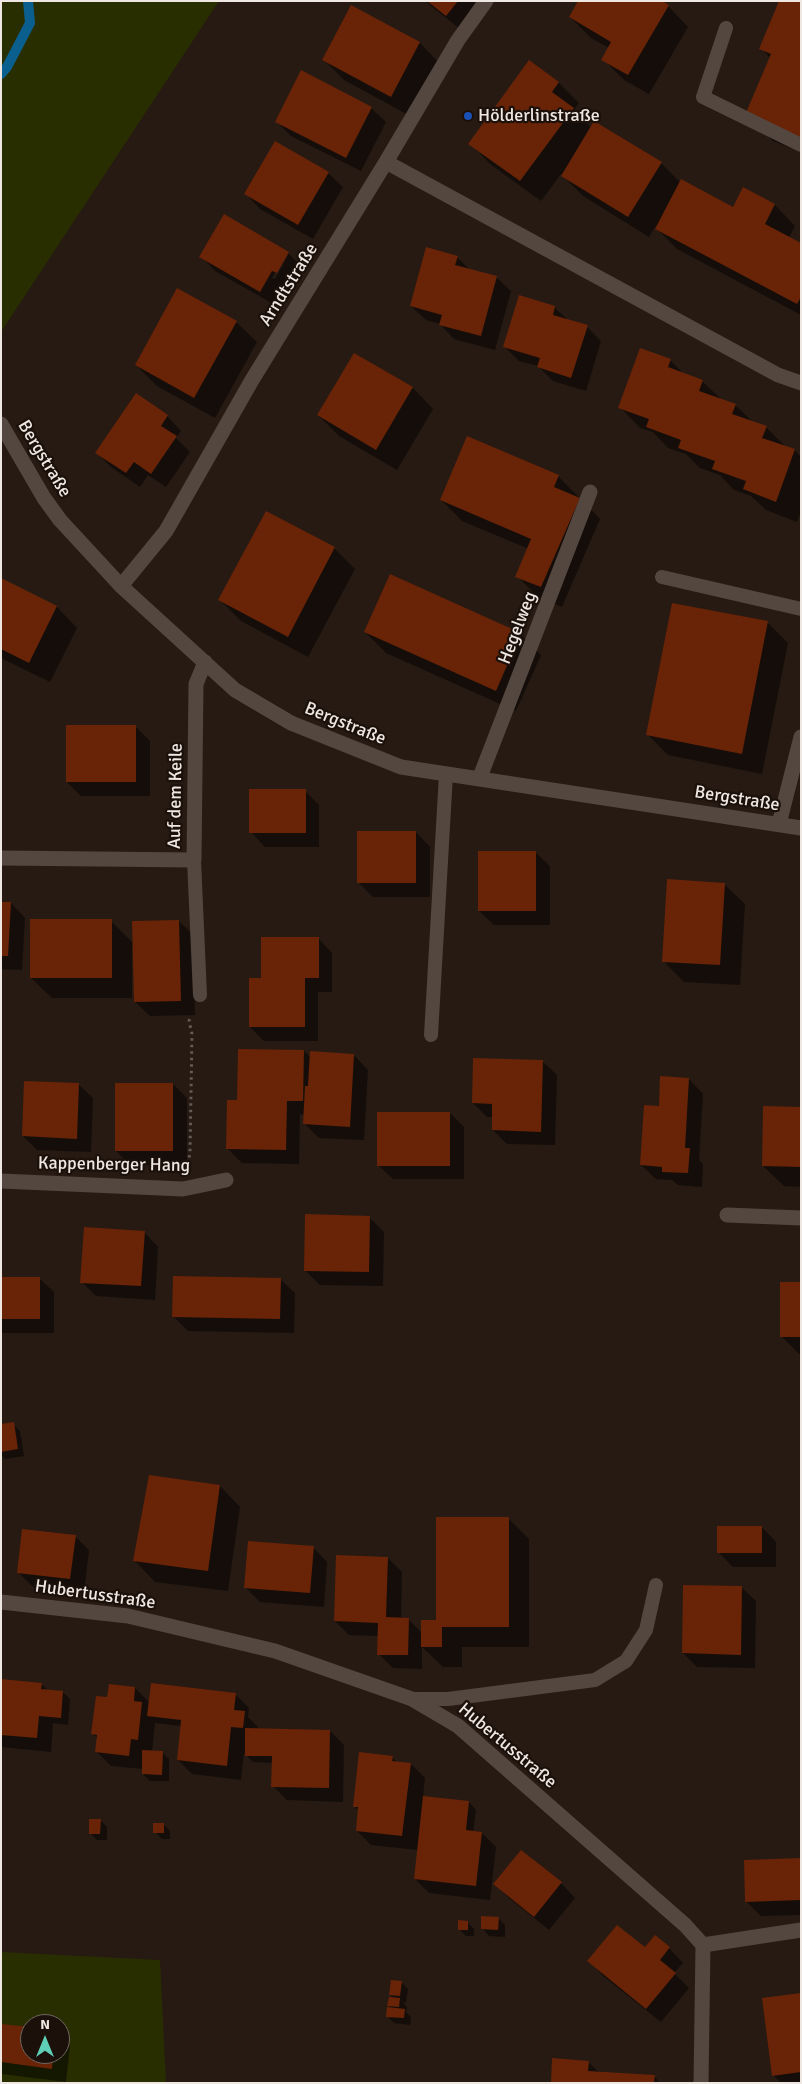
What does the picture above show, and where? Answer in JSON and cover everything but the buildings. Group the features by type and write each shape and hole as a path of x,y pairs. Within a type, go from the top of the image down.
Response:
{"street":[{"name":"Arndtstraße","path":"121,586 166,531 252,380 386,162 458,40 486,1"},
{"path":"386,162 778,375 801,383"},
{"name":"Bergstraße","path":"1,424 44,498 55,513 121,586 235,690 291,723 401,767 801,828"},
{"name":"Hegelweg","path":"480,778 590,492"},
{"name":"Auf dem Keile","path":"1,858 194,860 196,684 205,662"},
{"path":"779,824 801,737"},
{"name":"Kappenberger Hang","path":"1,1181 183,1190 226,1180"},
{"path":"728,1215 801,1218"},
{"name":"Hubertusstraße","path":"1,1602 128,1616 275,1651 412,1700 458,1726 678,1919 703,1945"},
{"path":"701,2083 703,1945 801,1930"}],"lane":[{"path":"726,28 703,97 801,145"},
{"path":"662,577 801,609"},
{"path":"431,1035 446,774"},
{"path":"194,860 200,995"},
{"path":"412,1700 448,1700 595,1680 626,1661 646,1630 656,1585"}],"path":[{"path":"183,1190 190,1152 192,1034 189,1021 200,995"}],"green space":[{"path":"1,1 219,1 1,332"},
{"path":"1,1952 160,1960 166,2083 1,2083"}],"waterway":[{"path":"1,74 7,67 30,23 28,1"}],"place":[{"name":"Hölderlinstraße","path":"468,116"}]}
